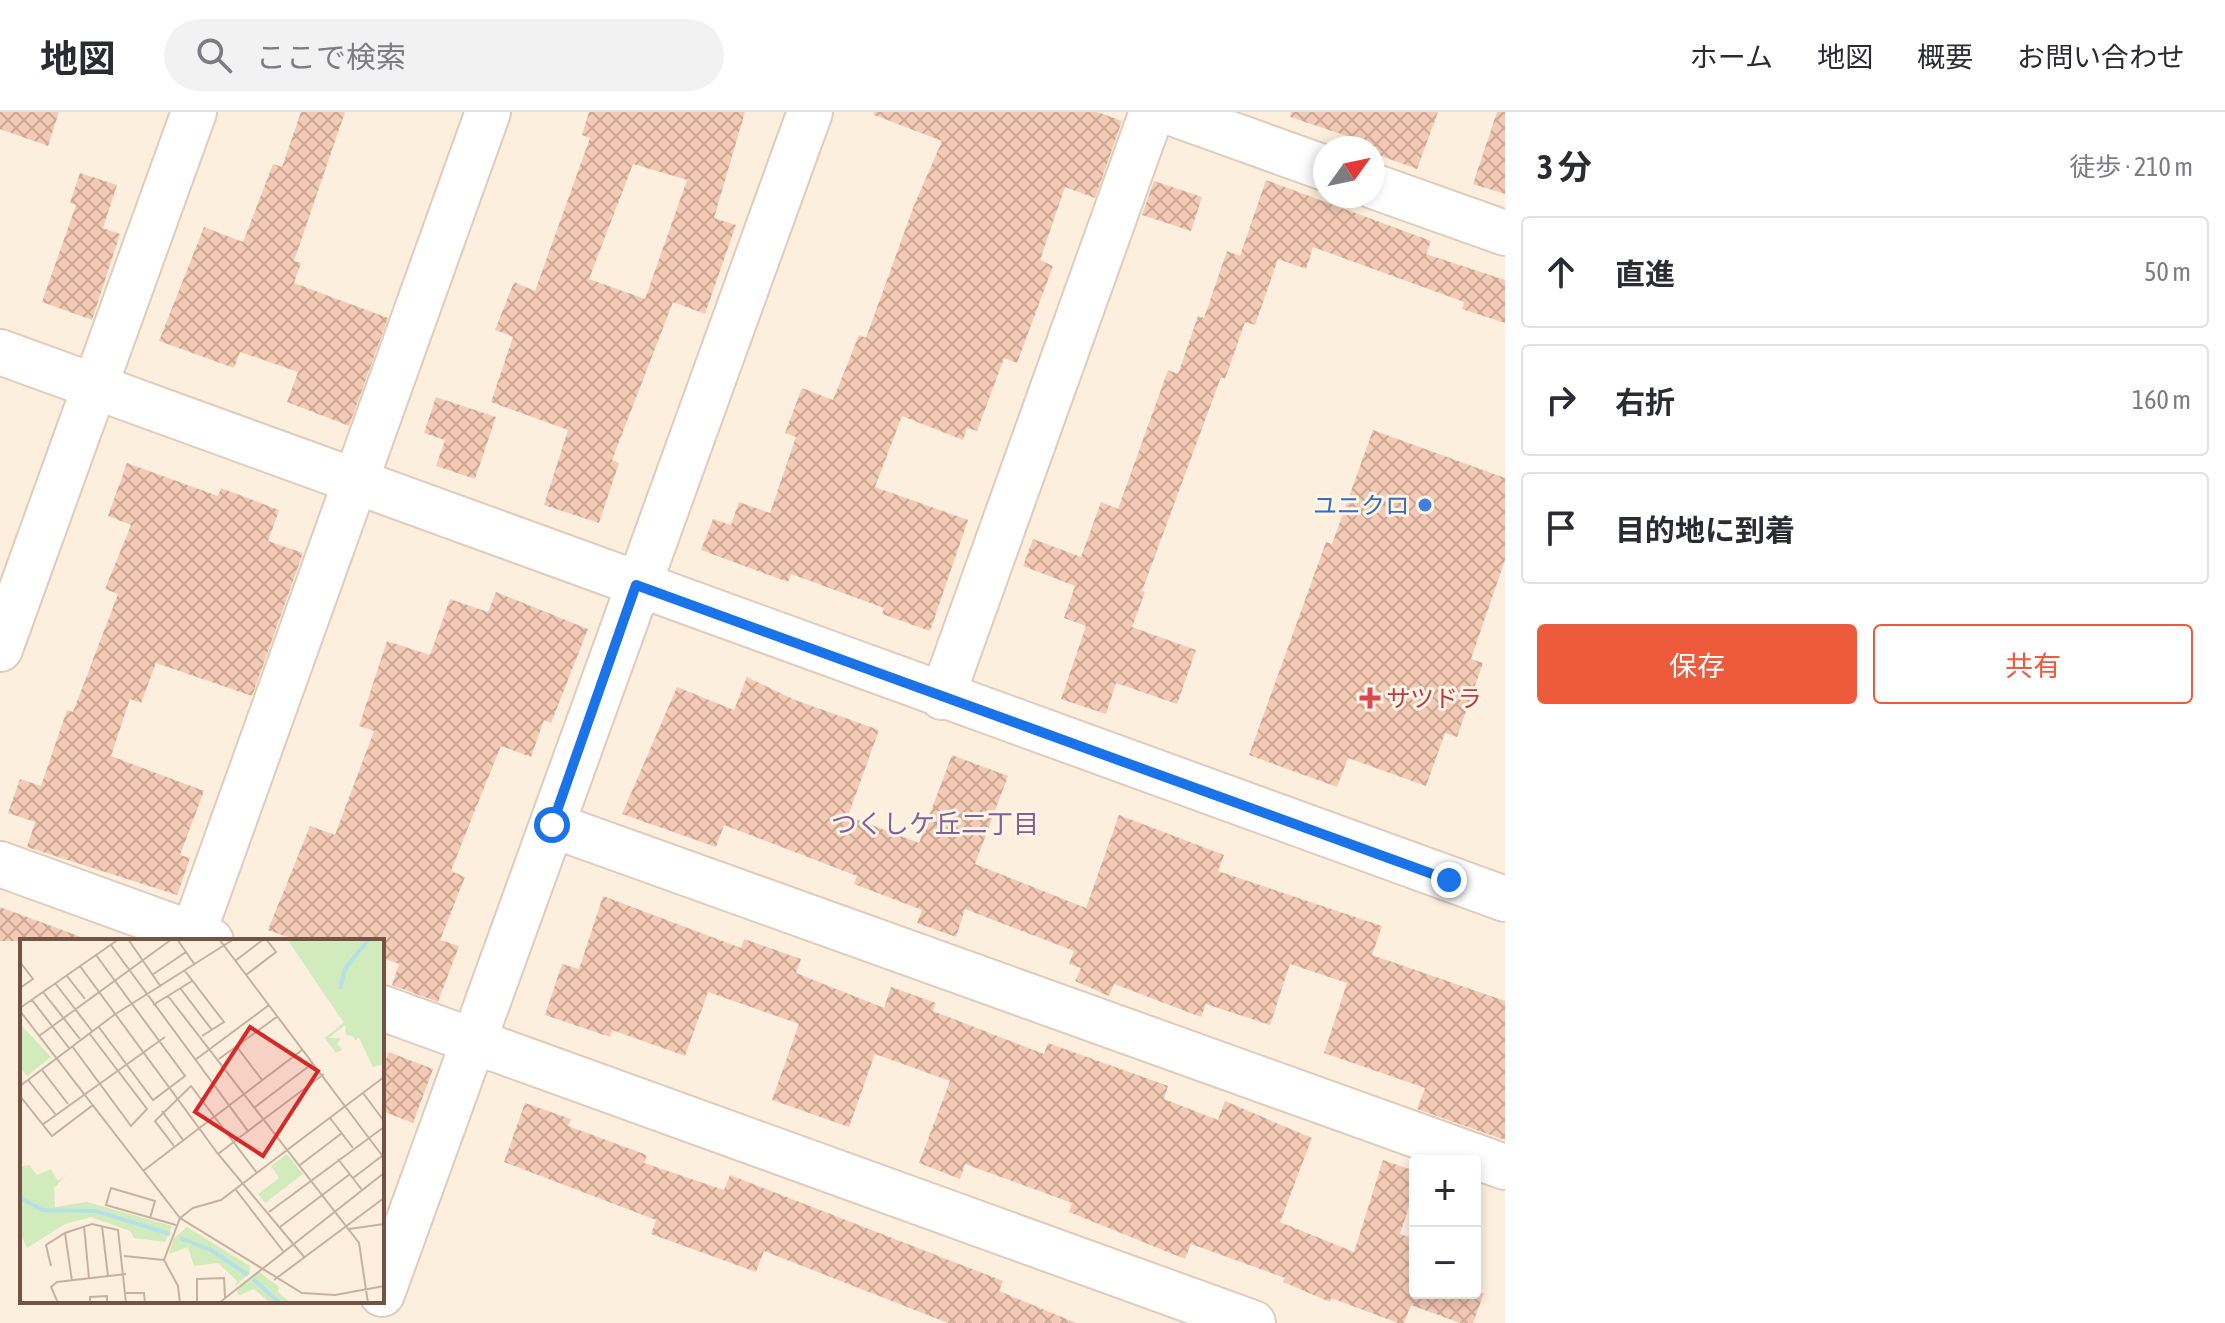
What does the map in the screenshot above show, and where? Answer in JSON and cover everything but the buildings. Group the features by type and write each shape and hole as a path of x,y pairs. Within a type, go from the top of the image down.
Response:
{"street":[{"path":"0,649 194,112"},
{"path":"0,864 202,938 354,483 488,112"},
{"path":"384,1288 636,585 810,112"},
{"path":"942,697 1152,112"},
{"path":"1169,112 1313,164"},
{"path":"1385,190 1505,233"},
{"path":"0,352 942,697 1505,899"},
{"path":"552,825 1505,1167"},
{"path":"384,1009 1253,1323"},
{"path":"371,1323 378,1303"}],"place":[{"name":"ユニクロ","path":"1425,505"},
{"name":"サツドラ","path":"1370,698"}],"district":[{"name":"つくしケ丘二丁目","path":"935,824"}],"route":[{"path":"552,825 636,585 1449,880"}]}
